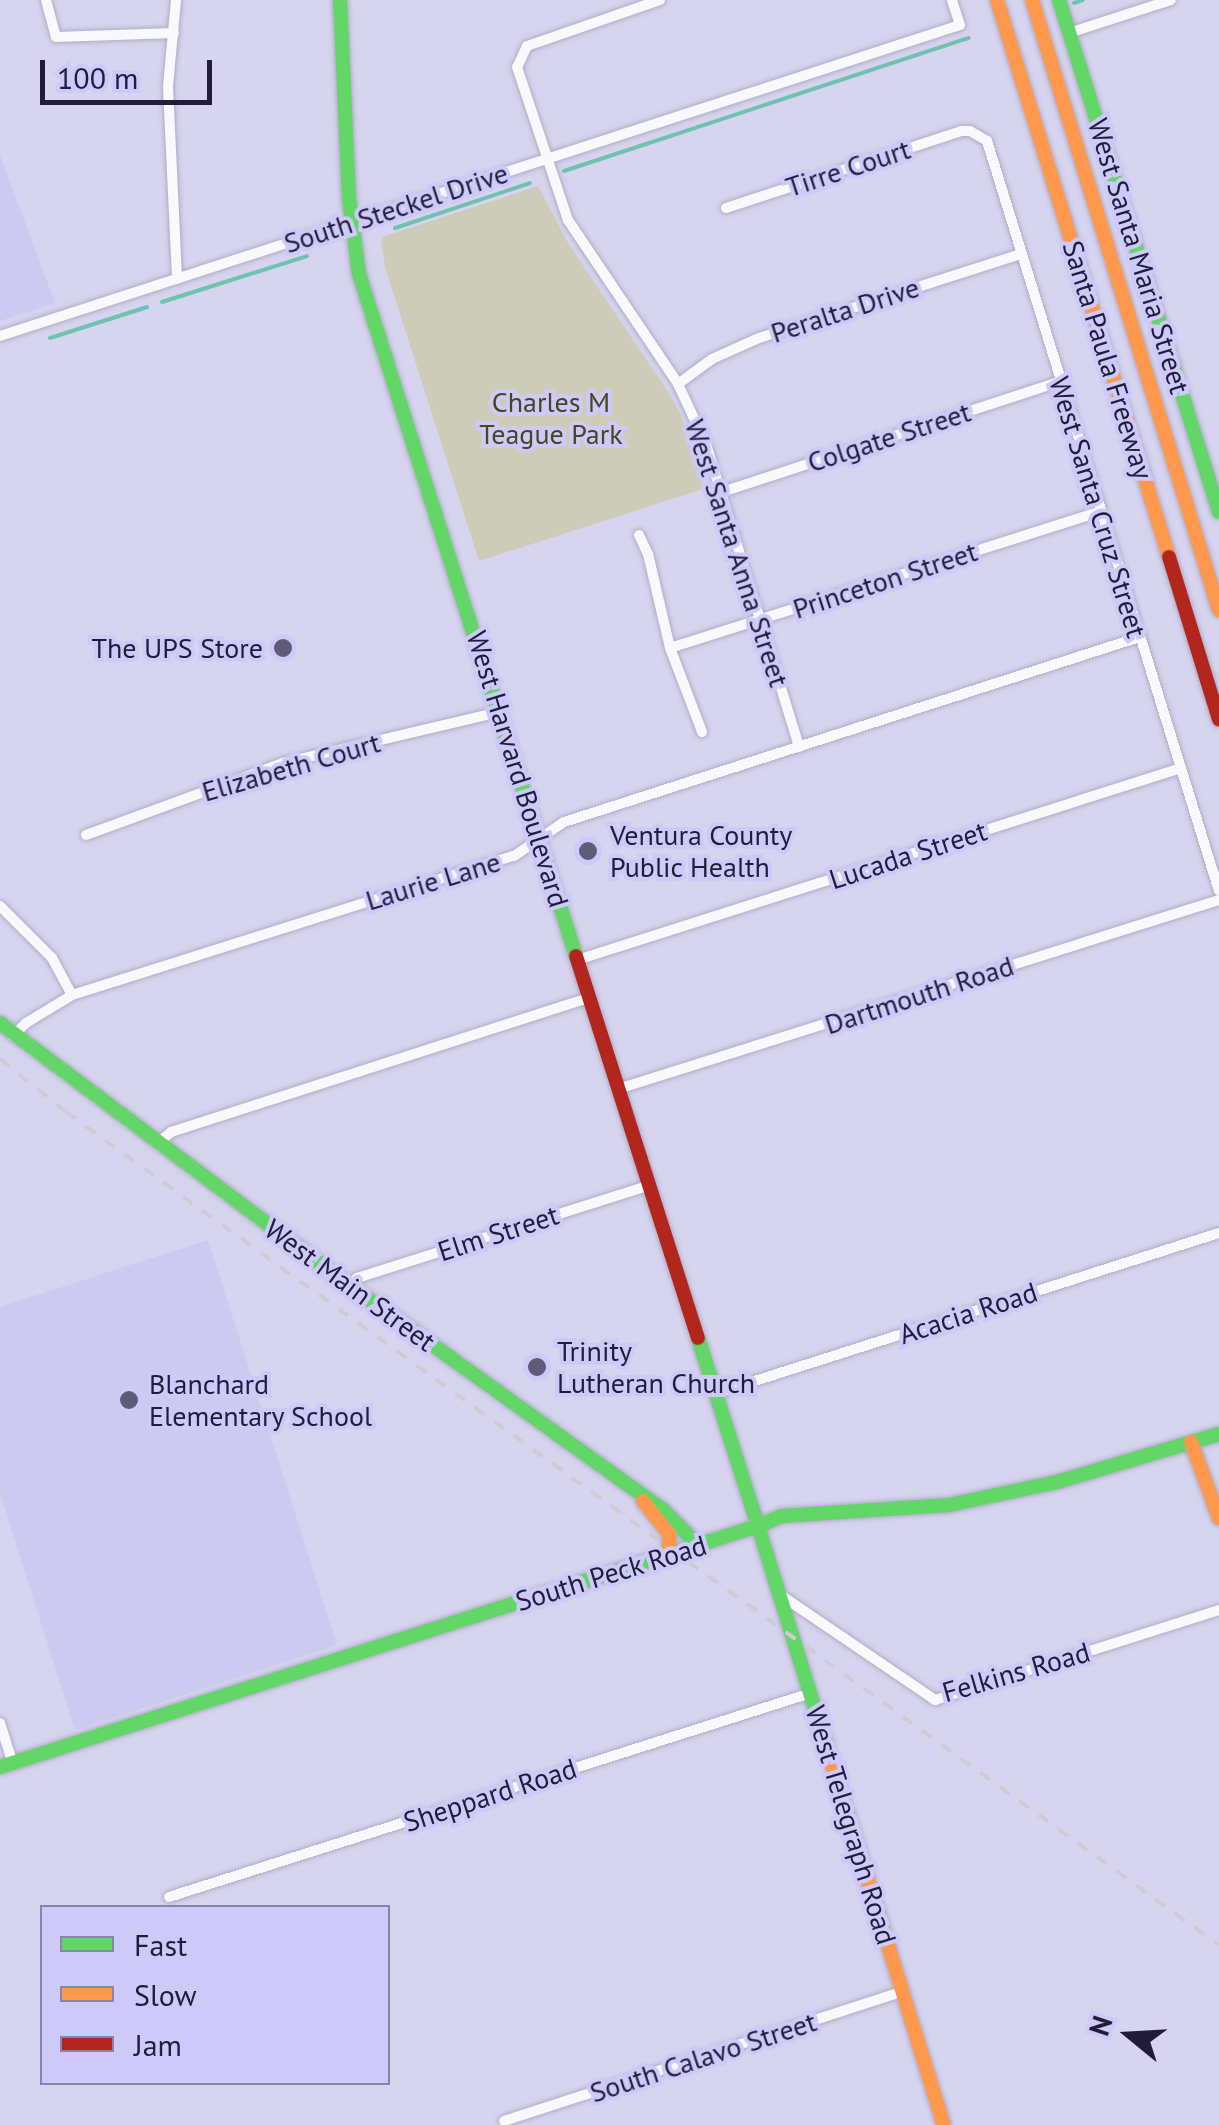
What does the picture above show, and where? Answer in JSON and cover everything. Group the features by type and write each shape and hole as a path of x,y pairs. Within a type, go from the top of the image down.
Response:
{"main road":[{"name":"West Harvard Boulevard","path":"340,0 354,253 758,1526"},
{"name":"Santa Paula Freeway","path":"997,0 1219,720"},
{"name":"Santa Paula Freeway","path":"1032,0 1219,610"},
{"name":"West Santa Maria Street","path":"1059,0 1219,512"},
{"name":"West Main Street","path":"0,1023 349,1285 662,1509 699,1546"},
{"name":"South Peck Road","path":"6,1765 669,1556 782,1516 949,1505 1056,1482 1219,1434"},
{"path":"1192,1442 1219,1518"},
{"path":"633,1488 669,1534 669,1556"},
{"name":"West Telegraph Road","path":"758,1526 944,2125"}],"street":[{"path":"46,0 56,38 174,34"},
{"path":"176,0 168,87 177,279"},
{"name":"South Steckel Drive","path":"0,336 544,158 520,83 520,54 540,40 660,0"},
{"path":"544,158 960,25 952,0"},
{"path":"1069,33 1171,0"},
{"name":"Tirre Court","path":"726,208 970,131"},
{"name":"West Santa Cruz Street","path":"970,131 986,141 1219,891"},
{"name":"West Santa Anna Street","path":"544,158 568,220 678,384 706,444 799,746"},
{"name":"Peralta Drive","path":"678,384 712,359 759,338 1021,254"},
{"name":"Colgate Street","path":"719,492 1059,382"},
{"name":"Princeton Street","path":"670,648 1100,512"},
{"path":"639,535 648,554 670,648 702,732"},
{"name":"Laurie Lane","path":"13,1036 26,1023 72,995 514,856 564,822 1140,636"},
{"name":"Elizabeth Court","path":"86,835 283,763 499,712"},
{"name":"Lucada Street","path":"577,960 1182,768"},
{"name":"Dartmouth Road","path":"618,1088 1219,900"},
{"path":"0,906 52,958 72,995"},
{"path":"158,1143 171,1132 589,998"},
{"name":"Elm Street","path":"349,1285 357,1278 650,1185"},
{"name":"Acacia Road","path":"717,1393 1219,1234"},
{"name":"Felkins Road","path":"778,1594 935,1700 1219,1610"},
{"name":"Sheppard Road","path":"169,1897 811,1694"},
{"path":"0,1723 6,1765"},
{"name":"South Calavo Street","path":"504,2120 902,1992"}],"shaded area":[{"path":"0,155 55,303 0,321"},
{"name":"Blanchard Elementary School","path":"208,1240 337,1645 75,1730 0,1493 0,1307"}],"green space":[{"name":"Charles M Teague Park","path":"538,186 568,243 669,393 682,417 703,489 479,561 385,267 381,242 382,237"}],"waterway":[{"path":"1074,3 1083,0"},
{"path":"564,171 969,38"},
{"path":"395,228 530,183"},
{"path":"162,302 307,256"},
{"path":"50,338 147,307"}],"railway":[{"path":"0,1059 66,1112 1219,1945"}],"traffic: fast":[{"path":"340,0 349,199 359,274 576,956"},
{"path":"1059,0 1219,512"},
{"path":"0,1023 349,1285 662,1509 699,1546"},
{"path":"698,1338 758,1526 782,1516 949,1505 1057,1482 1219,1434"},
{"path":"0,1767 758,1526 827,1748"}],"traffic: slow":[{"path":"997,0 1169,557"},
{"path":"1032,0 1219,610"},
{"path":"1191,1442 1219,1518"},
{"path":"643,1501 669,1534 669,1556"},
{"path":"827,1748 944,2125"}],"traffic: jam":[{"path":"1169,557 1219,720"},
{"path":"576,956 698,1338"}],"place":[{"name":"The UPS Store","path":"283,648"},
{"name":"Ventura County Public Health","path":"588,851"},
{"name":"Trinity Lutheran Church","path":"537,1367"},
{"name":"Blanchard Elementary School","path":"129,1400"}]}
